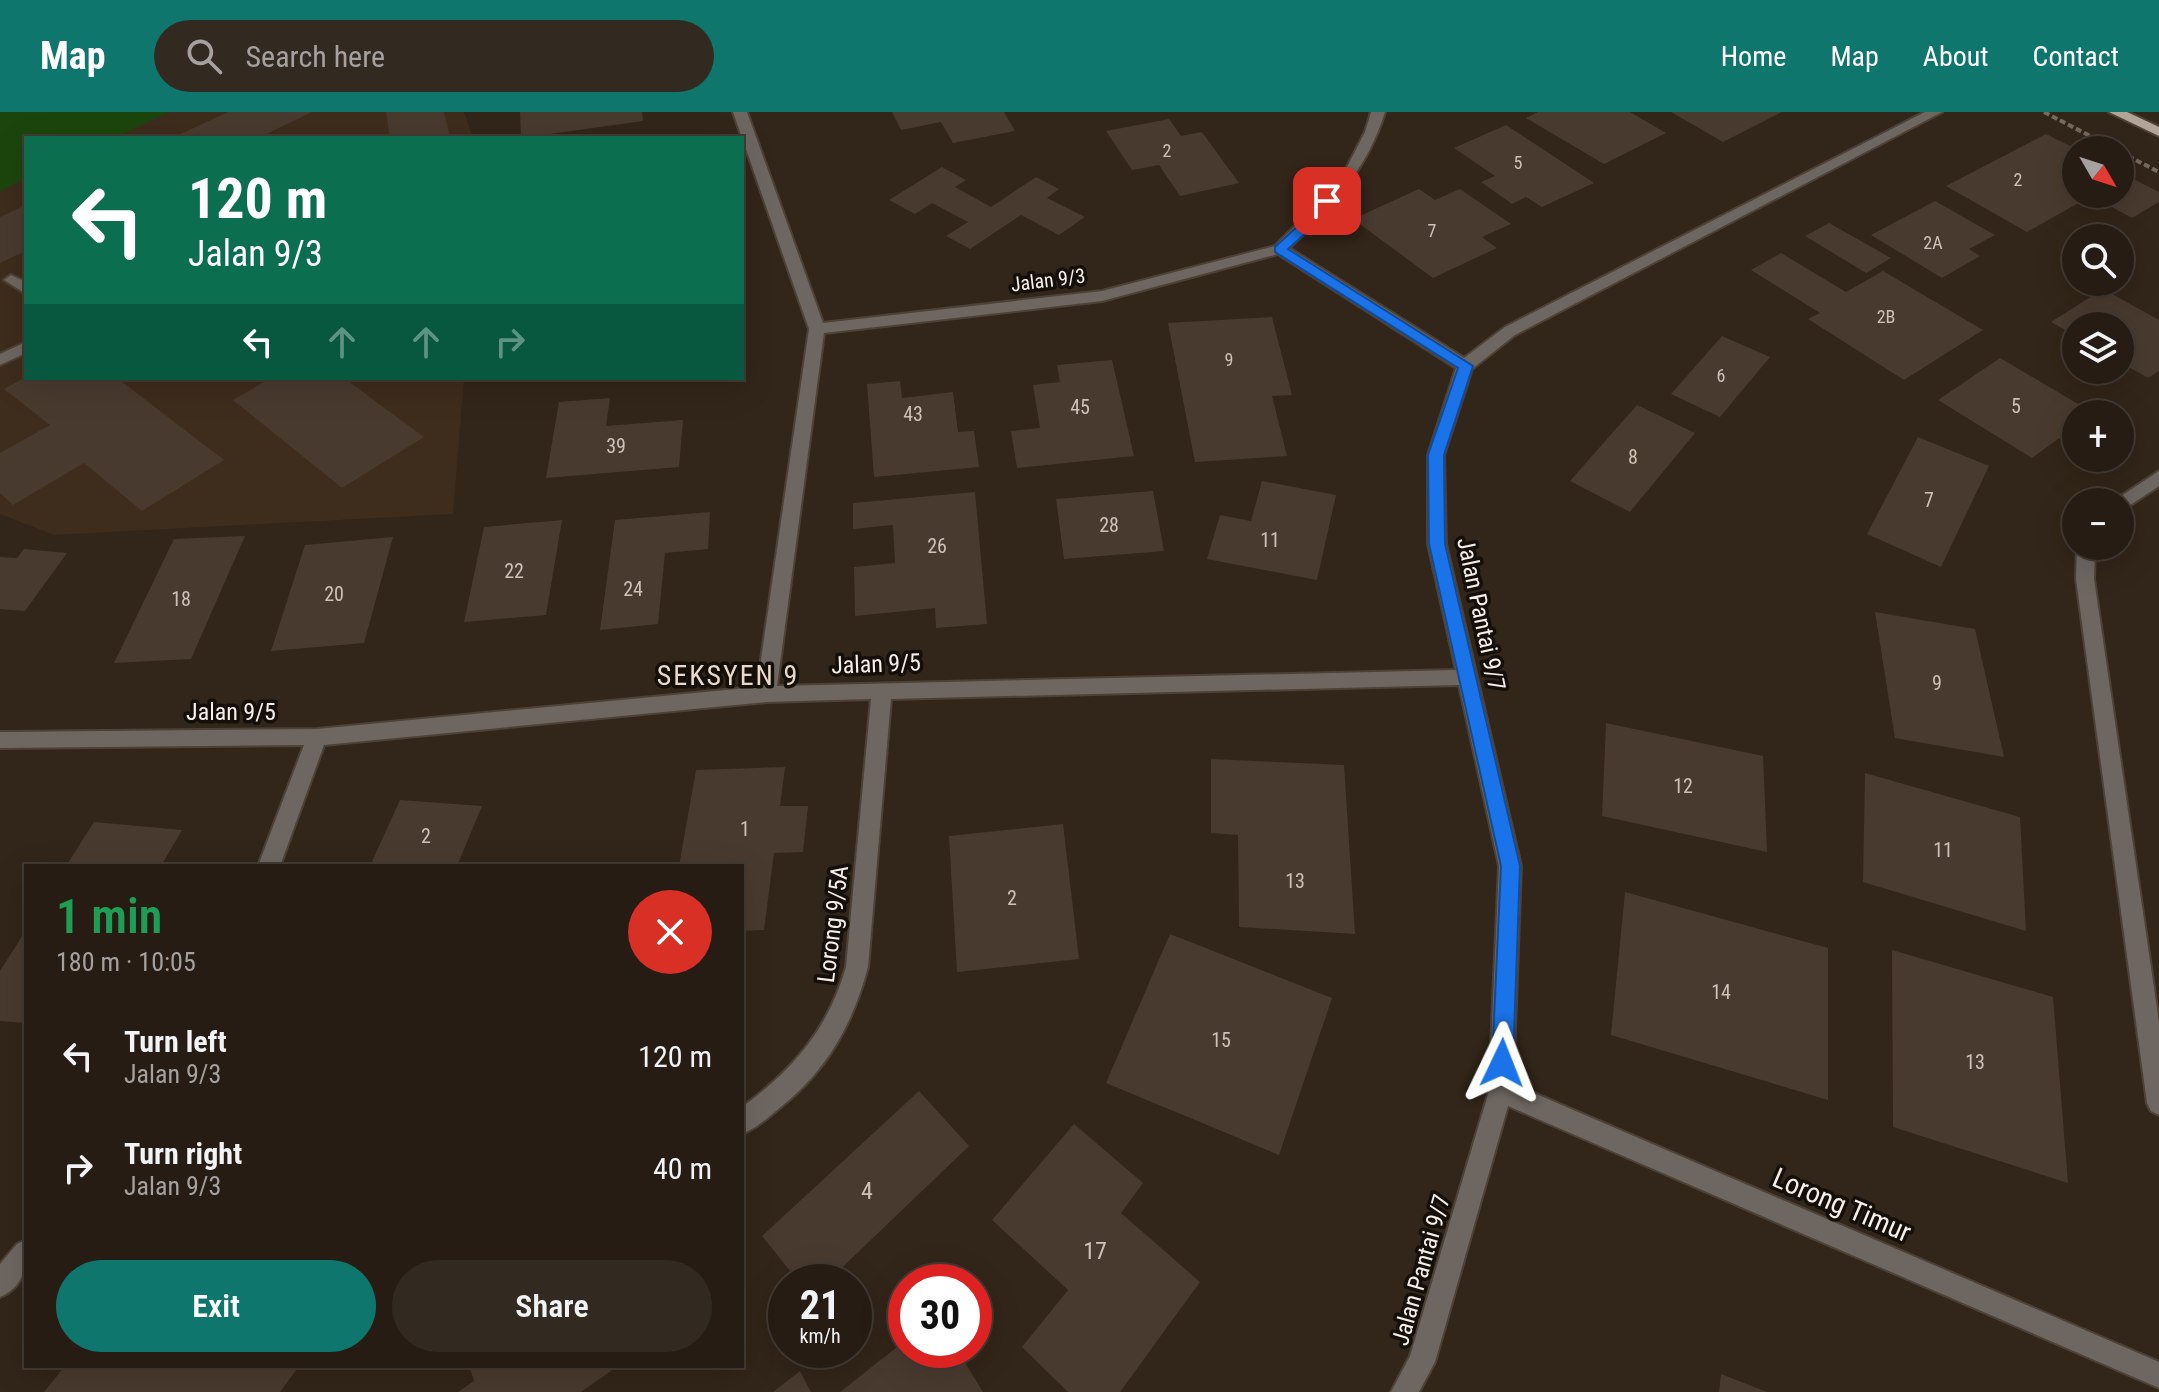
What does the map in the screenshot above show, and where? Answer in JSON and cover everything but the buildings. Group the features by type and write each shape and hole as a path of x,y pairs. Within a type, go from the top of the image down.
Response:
{"main road":[{"path":"2116,112 2159,132"}],"street":[{"path":"740,112 817,329 766,694"},
{"name":"Jalan 9/3","path":"817,329 1102,296 1280,249 1314,218 1365,149 1378,112"},
{"path":"1280,249 1465,366 1510,331 1935,112"},
{"path":"11,280 24,288"},
{"path":"0,360 24,348"},
{"name":"Jalan Pantai 9/7","path":"1404,1392 1422,1362 1501,1091 1510,866 1437,544 1436,455 1465,366"},
{"path":"2134,494 2159,477"},
{"path":"2086,560 2087,594 2159,1103"},
{"name":"Jalan 9/5","path":"0,740 317,737 766,694 1467,677"},
{"name":"Lorong 9/5A","path":"744,1120 800,1078 823,1051 850,998 857,967 882,690"},
{"path":"270,864 317,737"},
{"name":"Lorong Timur","path":"1501,1091 2159,1375"},
{"path":"0,1284 24,1255"}],"path":[{"path":"2044,112 2090,136"},
{"path":"2134,159 2159,172"}],"shaded area":[{"path":"0,112 464,112 472,136 24,136 24,380 464,380 453,514 54,535 0,514"}],"green space":[{"path":"0,112 170,112 118,136 24,136 24,180 0,191"}],"district":[{"name":"SEKSYEN 9","path":"728,675"}],"route":[{"path":"1327,201 1314,218 1280,249 1465,366 1436,455 1437,544 1510,866 1502,1063"}]}
